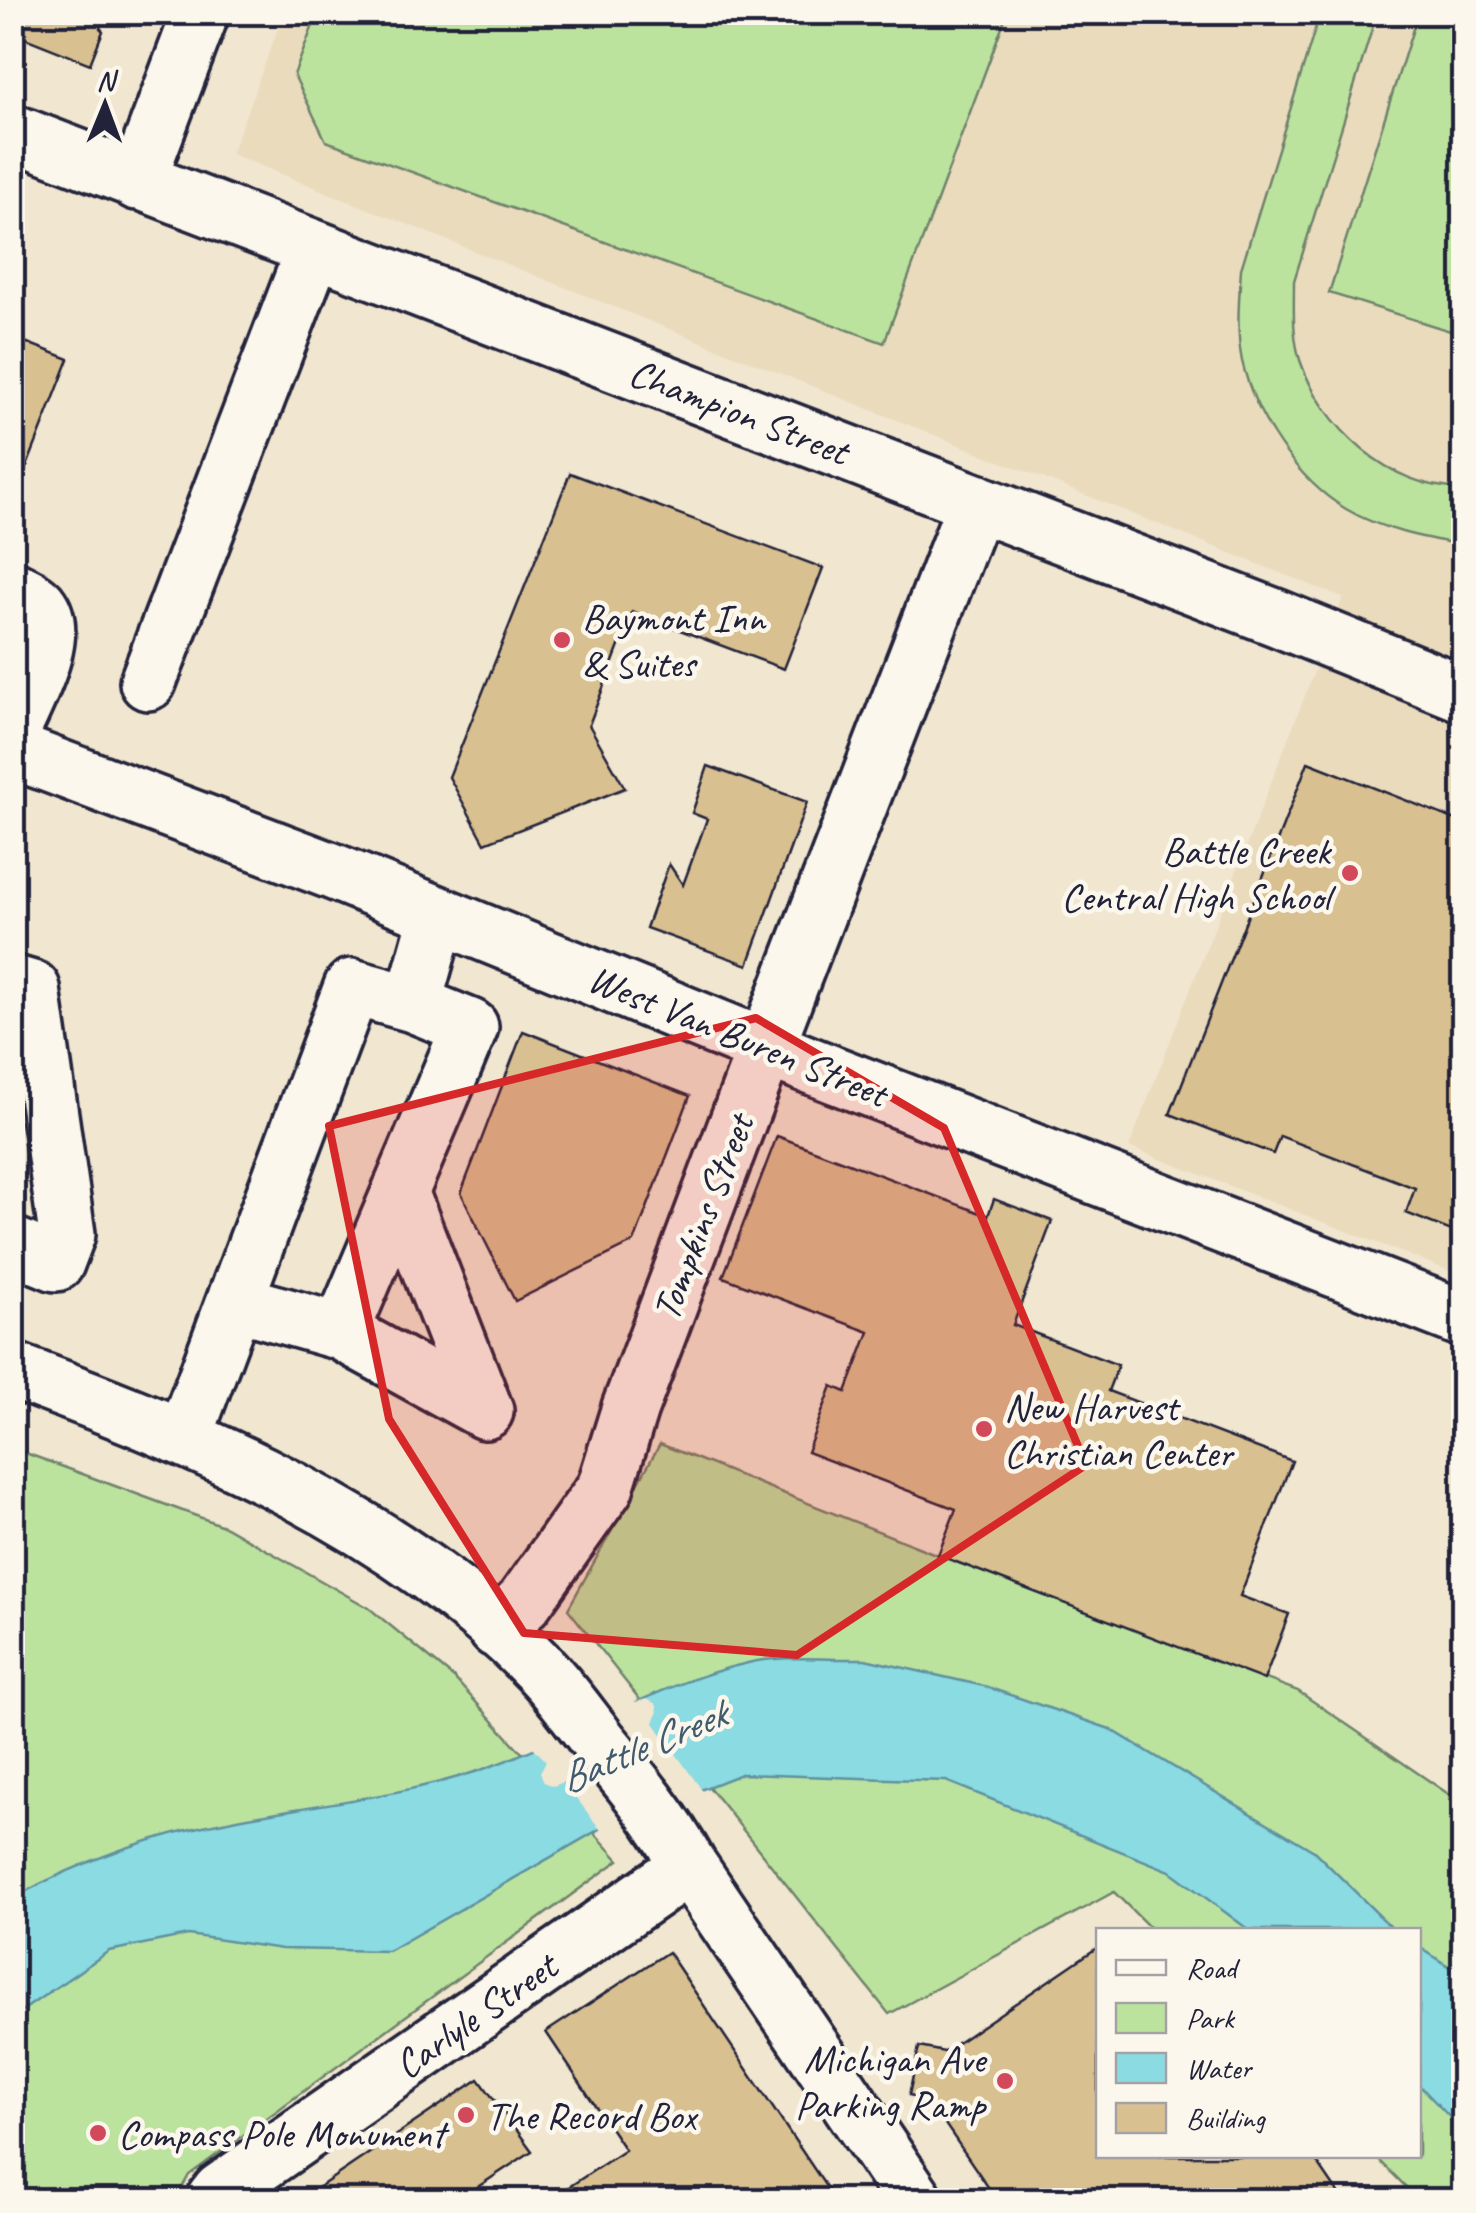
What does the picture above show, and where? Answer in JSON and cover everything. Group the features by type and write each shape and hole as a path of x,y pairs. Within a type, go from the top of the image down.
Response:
{"street":[{"path":"136,182 202,12"},
{"name":"Champion Street","path":"12,132 1464,694"},
{"path":"148,682 314,249"},
{"name":"Tompkins Street","path":"497,1630 524,1602 605,1488 630,1408 976,502"},
{"path":"12,588 38,604 48,622 42,657 12,730"},
{"name":"West Van Buren Street","path":"12,750 1464,1319"},
{"path":"413,1004 438,915"},
{"path":"12,983 32,989 68,1234 56,1262 12,1245"},
{"path":"184,1437 352,987 413,1004 470,1027 341,1332"},
{"path":"235,1302 341,1332 485,1411 400,1192"},
{"path":"12,1370 184,1437 266,1474 347,1518 410,1559 538,1667 677,1845 916,2200"},
{"name":"Carlyle Street","path":"214,2200 677,1845"}],"highlighted area":[{"path":"756,1018 944,1128 1086,1465 797,1655 524,1633 389,1419 329,1126"}],"shaded area":[{"name":"Battle Creek Central High School","path":"284,13 1463,13 1463,1276 1129,1147 1343,598 231,154"}],"green space":[{"path":"318,12 1007,13 884,343 326,141 294,75"},
{"path":"1320,13 1377,13 1294,281 1297,350 1324,408 1362,450 1410,478 1436,486 1463,488 1463,545 1388,528 1328,497 1280,445 1257,404 1242,361 1241,269"},
{"path":"1418,13 1463,13 1463,335 1329,293"},
{"path":"660,1444 938,1555 1298,1691 1463,1804 1463,2200 1419,2200 1377,2158 1421,2158 1421,1928 1150,1928 1114,1892 889,2014 568,1609"},
{"path":"12,1448 226,1527 369,1608 454,1678 619,1860 189,2175 175,2200 13,2200"}],"water":[{"name":"Battle Creek","path":"865,1659 984,1686 1110,1729 1314,1851 1392,1928 1246,1928 1170,1871 946,1781 741,1774 600,1829 388,1951 282,1949 188,1935 109,1951 13,2017 13,1898 65,1872 147,1841 204,1826 448,1780 512,1758 681,1683 752,1662"},
{"path":"1421,1948 1463,1975 1463,2131 1421,2087"}],"pier":[{"path":"632,1699 647,1699 656,1704 654,1723 704,1793 603,1833 564,1782 553,1786 544,1782 540,1772 546,1761 529,1743"}],"building":[{"path":"12,12 106,12 90,64 12,33"},
{"path":"12,337 69,359 15,497 12,497"},
{"name":"Baymont Inn & Suites","path":"570,473 823,568 784,669 632,612 589,725 625,788 485,843 449,777"},
{"path":"1308,762 1464,823 1464,1236 1406,1213 1415,1188 1280,1136 1273,1154 1170,1114"},
{"path":"708,766 807,802 748,965 646,928 669,864 683,885 707,819 692,813"},
{"path":"523,1031 690,1096 634,1242 515,1301 461,1193"},
{"path":"777,1136 988,1216 994,1199 1052,1221 1013,1325 1118,1365 1108,1391 1292,1461 1240,1596 1289,1614 1264,1680 938,1555 956,1509 807,1452 832,1386 846,1392 869,1332 723,1277"},
{"name":"Michigan Ave Parking Ramp","path":"1096,1948 1096,2158 1314,2158 1343,2200 997,2200 928,2099 909,2095 919,2047 944,2052"},
{"path":"668,1952 835,2200 549,2200 625,2150 546,2032"},
{"name":"The Record Box","path":"479,2079 532,2151 458,2200 300,2200"}],"place":[{"name":"Baymont Inn & Suites","path":"562,640"},
{"name":"Battle Creek Central High School","path":"1350,873"},
{"name":"New Harvest Christian Center","path":"984,1429"},
{"name":"Michigan Ave Parking Ramp","path":"1005,2081"},
{"name":"The Record Box","path":"466,2115"},
{"name":"Compass Pole Monument","path":"98,2133"}]}
